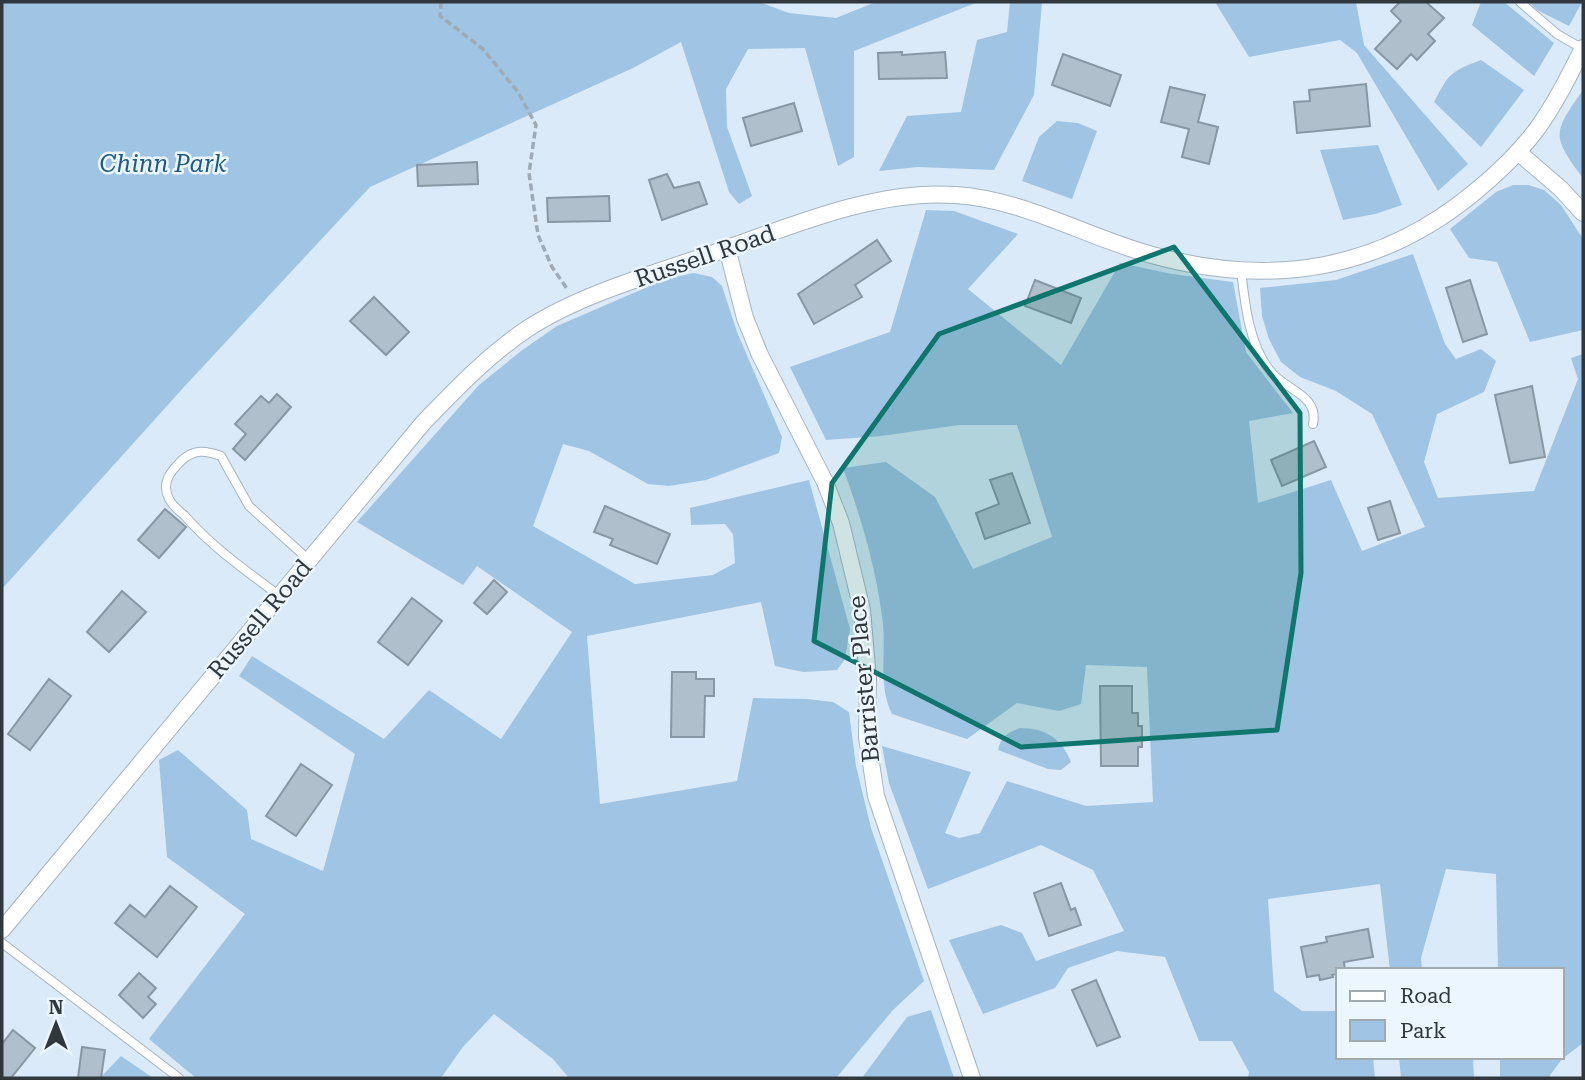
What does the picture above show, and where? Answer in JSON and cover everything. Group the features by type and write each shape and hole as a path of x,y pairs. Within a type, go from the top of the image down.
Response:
{"street":[{"name":"Russell Road","path":"2,930 423,423 461,384 528,329 578,303 630,281 868,201 926,193 958,195 1003,203 1150,254 1192,265 1271,271 1314,268 1362,257 1396,244 1458,206 1518,152 1539,127 1583,49"},
{"path":"1518,152 1562,189 1583,214"},
{"name":"Barrister Place","path":"727,248 745,318 760,355 825,482 841,523 862,610 868,679 867,737 876,796 972,1078"}],"lane":[{"path":"1520,2 1557,34 1583,49"},
{"path":"1241,270 1245,304 1263,360 1273,374 1307,398 1312,408 1313,424"},
{"path":"280,596 226,557 169,499 166,486 169,472 188,455 204,450 221,456 249,506 309,560"},
{"path":"2,943 179,1078"}],"path":[{"path":"441,2 440,16 483,49 518,92 536,125 529,173 538,235 552,268 578,303"}],"highlighted area":[{"path":"1174,247 1300,413 1301,573 1277,730 1021,747 814,641 832,483 939,334"}],"green space":[{"name":"Chinn Park","path":"2,2 759,2 789,13 836,18 876,2 978,2 854,51 854,157 838,166 805,48 748,49 726,89 727,127 752,196 739,204 729,192 681,42 633,68 370,187 184,387 2,589"},
{"path":"1010,2 1042,2 1034,95 994,170 918,167 879,171 907,116 961,112 977,40 1007,32"},
{"path":"1215,2 1356,2 1364,45 1468,164 1438,191 1357,53 1340,40 1249,57"},
{"path":"1481,2 1504,2 1554,43 1534,76 1472,25"},
{"path":"1529,2 1582,2 1569,26 1537,10"},
{"path":"1481,60 1524,90 1481,147 1434,102 1452,75"},
{"path":"1583,90 1583,178 1565,152 1560,134 1561,125"},
{"path":"1057,121 1078,123 1097,131 1072,199 1022,181 1039,137"},
{"path":"1378,145 1402,205 1343,220 1320,150"},
{"path":"1513,185 1528,185 1544,190 1561,205 1583,239 1583,330 1530,342 1497,262 1469,258 1450,229 1496,192"},
{"path":"926,210 954,211 1018,234 968,289 1061,365 1120,263 1172,274 1233,282 1246,352 1293,413 1249,421 1258,503 1331,480 1362,551 1425,527 1372,414 1336,391 1300,377 1281,362 1269,339 1262,316 1260,288 1336,280 1413,254 1445,344 1456,359 1481,349 1496,361 1484,392 1437,414 1424,462 1438,498 1534,491 1578,379 1571,358 1583,354 1583,1043 1564,1057 1564,968 1498,968 1496,874 1446,869 1421,958 1422,968 1390,968 1380,884 1268,899 1274,991 1302,1011 1336,1011 1336,1059 1373,1059 1375,1078 1248,1078 1249,1072 1232,1041 1199,1041 1165,957 1117,951 1068,968 1055,988 983,1014 949,940 1001,925 1022,933 1036,961 1124,931 1093,870 1041,845 928,889 889,783 882,746 971,772 945,833 959,838 980,833 1007,781 1086,806 1153,802 1147,667 1086,665 1081,704 1059,711 1017,703 967,739 892,714 885,692 883,624 877,584 862,525 843,468 886,462 935,497 973,569 1052,537 1017,425 959,425 881,436 826,440 790,367 890,332"},
{"path":"694,273 712,277 722,286 737,332 782,437 779,453 706,480 669,486 648,484 589,451 563,444 533,526 635,584 713,575 735,563 733,534 725,524 691,525 690,508 809,480 850,629 845,659 837,670 803,672 775,666 761,602 587,636 600,804 737,781 753,698 833,702 849,712 856,766 871,828 924,981 893,1010 836,1078 569,1078 553,1059 494,1014 462,1048 441,1078 196,1078 149,1039 245,914 167,857 159,760 178,750 247,810 251,839 323,871 355,754 239,676 252,656 384,739 429,690 501,739 572,632 477,566 463,585 357,522 479,385 521,351 557,326 666,279"},
{"path":"1020,728 1038,730 1052,736 1063,747 1071,762 1061,770 1048,769 998,750 1006,736"},
{"path":"931,1010 954,1078 862,1078 907,1017"},
{"path":"121,1056 153,1078 100,1078"},
{"path":"1399,1059 1473,1059 1474,1078 1401,1078"},
{"path":"1500,1059 1562,1059 1548,1078 1500,1078"}],"building":[{"path":"1400,2 1426,2 1444,18 1428,34 1435,41 1417,60 1411,54 1397,69 1375,49 1401,21 1391,11"},
{"path":"902,52 902,55 945,52 947,78 879,79 878,53"},
{"path":"1063,54 1121,75 1110,106 1052,85"},
{"path":"1366,84 1370,126 1297,133 1294,102 1310,101 1309,90"},
{"path":"1170,87 1205,95 1198,122 1218,127 1209,164 1182,157 1189,129 1161,122"},
{"path":"794,103 802,131 751,146 743,118"},
{"path":"477,162 478,184 418,186 417,165"},
{"path":"667,174 674,188 699,182 707,204 662,220 649,180"},
{"path":"609,196 610,221 548,222 547,198"},
{"path":"877,240 891,261 855,285 862,297 814,324 798,294"},
{"path":"1035,280 1081,298 1071,323 1025,306"},
{"path":"1470,280 1487,334 1463,342 1446,288"},
{"path":"374,297 409,332 386,355 350,321"},
{"path":"1532,386 1545,457 1510,463 1495,395"},
{"path":"277,394 291,407 245,460 233,449 246,434 235,424 261,396 269,403"},
{"path":"1314,441 1326,467 1282,486 1271,460"},
{"path":"1012,473 1030,523 985,539 976,513 999,504 990,480"},
{"path":"1390,501 1400,533 1378,540 1368,508"},
{"path":"605,506 670,534 657,564 610,545 613,539 594,532"},
{"path":"165,509 186,527 159,558 138,540"},
{"path":"494,580 507,592 487,614 474,603"},
{"path":"122,591 146,612 109,652 87,632"},
{"path":"412,598 442,621 408,665 378,642"},
{"path":"672,672 696,672 696,679 714,679 714,696 705,696 704,737 671,737"},
{"path":"49,679 71,696 30,750 8,734"},
{"path":"1100,686 1132,686 1132,713 1138,713 1138,726 1142,726 1138,766 1101,766"},
{"path":"301,764 332,785 296,836 266,816"},
{"path":"1061,883 1071,910 1075,908 1081,925 1049,936 1034,893"},
{"path":"170,886 197,907 157,957 115,923 130,905 145,917"},
{"path":"1368,929 1373,957 1344,962 1345,968 1336,968 1333,977 1320,980 1319,975 1307,977 1301,947 1327,942 1326,937"},
{"path":"139,973 156,988 148,997 156,1004 143,1018 119,995"},
{"path":"1096,980 1120,1037 1097,1046 1072,990"},
{"path":"13,1030 35,1048 11,1078 2,1078 2,1044"},
{"path":"82,1047 105,1050 101,1078 78,1078"}]}
